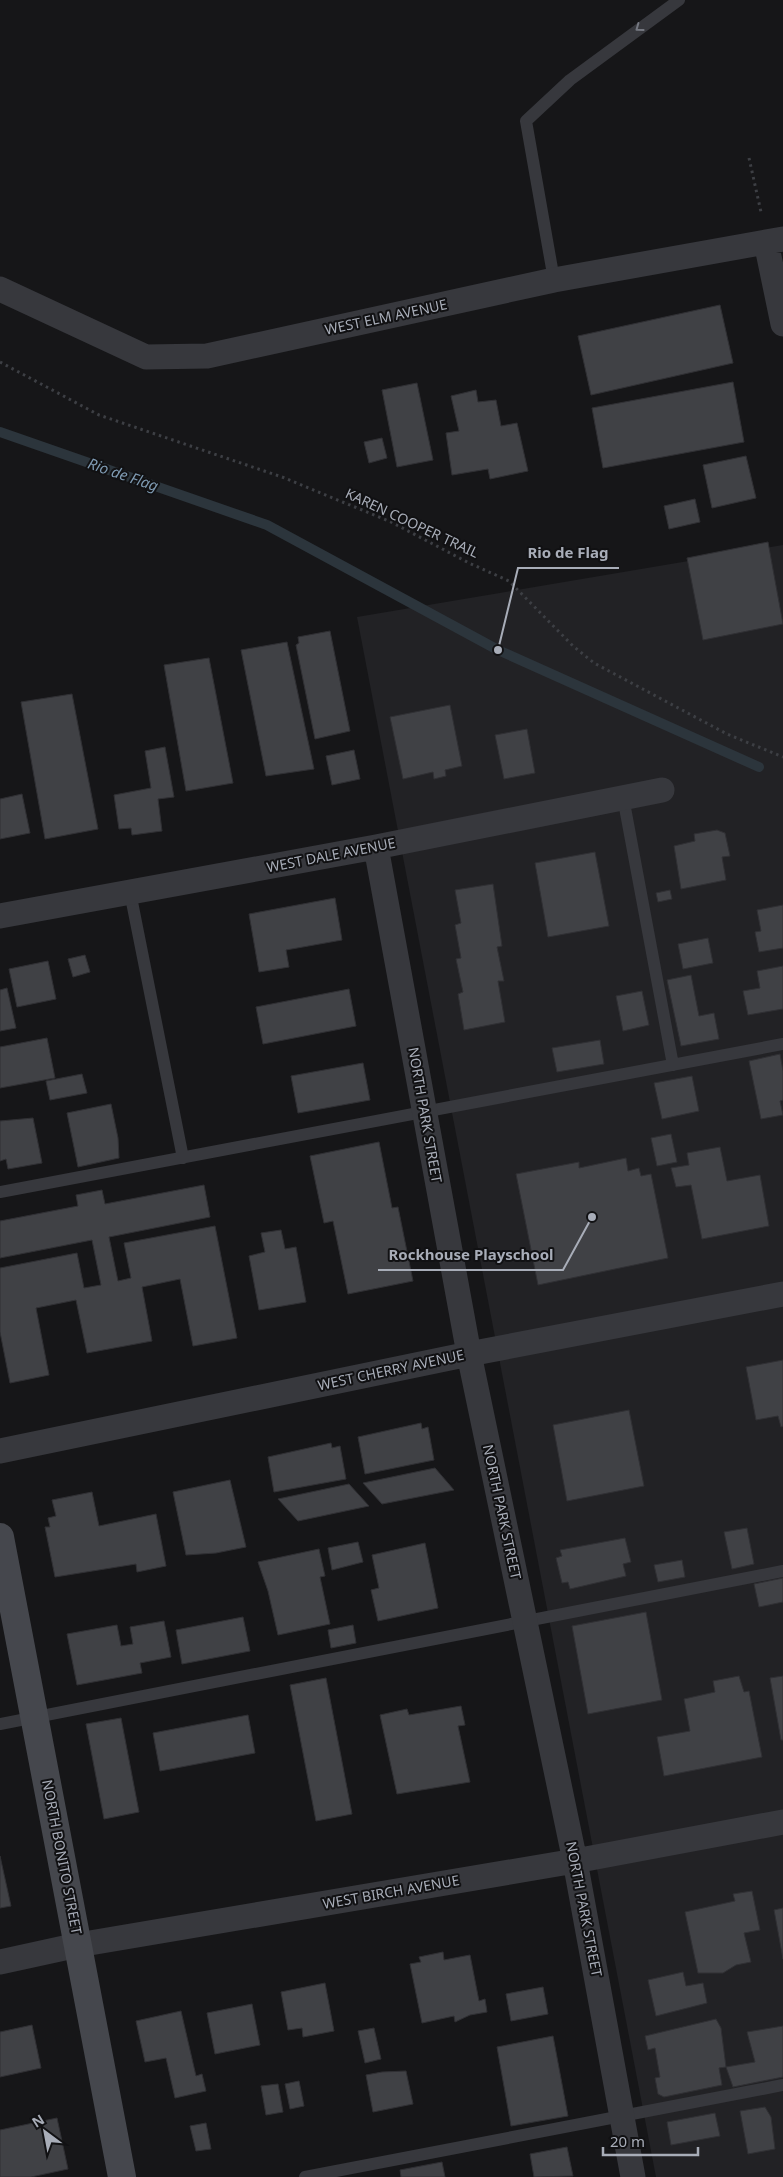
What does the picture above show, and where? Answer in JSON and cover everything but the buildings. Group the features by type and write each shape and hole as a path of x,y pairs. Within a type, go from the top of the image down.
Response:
{"street":[{"name":"WEST ELM AVENUE","path":"0,289 146,357 207,356 554,280 775,241"},
{"path":"775,241 783,324"},
{"name":"WEST DALE AVENUE","path":"0,916 376,847 662,790"},
{"name":"NORTH PARK STREET","path":"376,847 469,1354 575,1861 633,2177"},
{"name":"WEST CHERRY AVENUE","path":"0,1451 469,1354 783,1294"},
{"name":"NORTH BONITO STREET","path":"0,1537 122,2177"},
{"name":"WEST BIRCH AVENUE","path":"0,1962 78,1945 575,1861 783,1822"}],"lane":[{"path":"554,280 526,121 570,80 679,0"},
{"path":"623,798 673,1065"},
{"path":"130,892 183,1158"},
{"path":"0,1192 783,1044"},
{"path":"0,1724 783,1571"},
{"path":"305,2177 783,2085"}],"path":[{"path":"749,158 761,212"},
{"name":"KAREN COOPER TRAIL","path":"0,362 99,415 282,477 391,522 469,563 509,581 573,646 594,663 727,734 783,756"}],"shaded area":[{"path":"783,545 783,2177 656,2177 357,617"}],"waterway":[{"name":"Rio de Flag","path":"0,432 267,525 498,650 759,767"}],"place":[{"name":"Rio de Flag","path":"498,650"},
{"name":"Rockhouse Playschool","path":"592,1217"}]}
